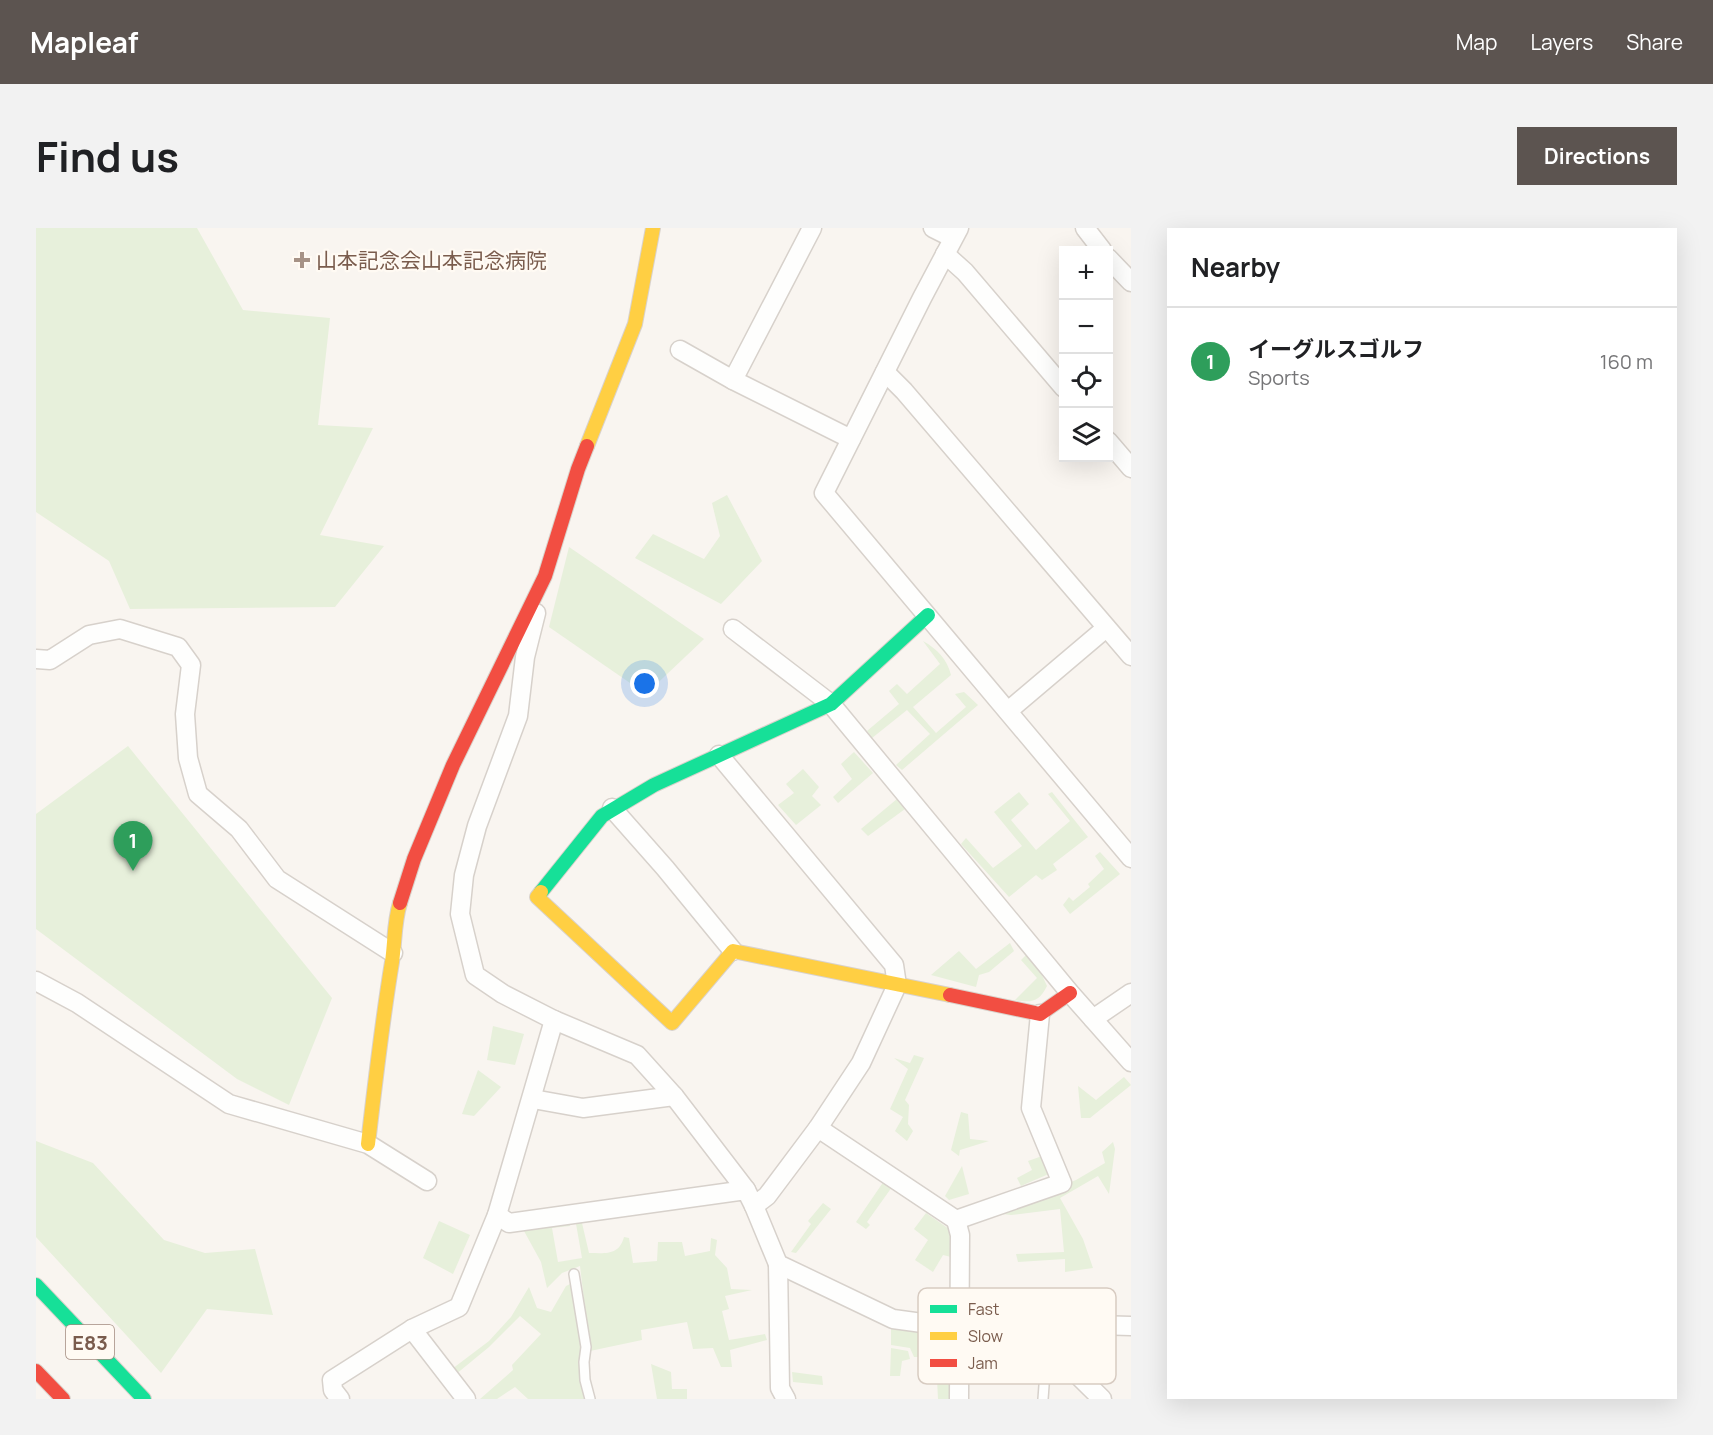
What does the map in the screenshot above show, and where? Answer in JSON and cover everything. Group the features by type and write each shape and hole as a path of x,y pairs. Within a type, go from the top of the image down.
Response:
{"main road":[{"path":"368,1144 381,1030 393,953 395,918 414,859 453,765 545,576 578,469 635,324 653,228"},
{"path":"927,615 831,704 654,785 612,808 602,816 537,897 672,1023 733,951 1040,1014 1070,993"},
{"name":"E83","path":"36,1285 144,1399"},
{"name":"E83","path":"36,1371 63,1399"}],"street":[{"path":"733,380 812,228"},
{"path":"933,228 952,240 965,272 1059,382"},
{"path":"1085,228 1099,246"},
{"path":"952,240 824,493 1131,858"},
{"path":"1113,263 1131,282"},
{"path":"680,350 733,380 851,439"},
{"path":"885,372 912,400 1131,656"},
{"path":"1113,447 1131,468"},
{"path":"545,576 525,657 518,716 477,826 464,875 460,914 475,975 503,994 554,1020 637,1055 674,1096 750,1198 778,1264 780,1388 786,1399"},
{"path":"1008,711 1106,628"},
{"path":"733,629 831,704 1070,993 1131,1062"},
{"path":"36,659 50,660 89,635 120,630 178,647 191,665 185,714 188,758 198,794 238,829 277,879 393,953"},
{"path":"507,1223 768,1196 819,1128 861,1063 897,985 894,965 719,755"},
{"path":"612,808 665,867 733,951"},
{"path":"36,981 77,1003 229,1104 368,1144 427,1181"},
{"path":"1093,1019 1131,993"},
{"path":"956,1220 1062,1183 1031,1108 1040,1014"},
{"path":"340,1399 333,1390 332,1380 412,1329 459,1307 507,1223 533,1099 554,1020"},
{"path":"533,1099 583,1108 674,1096"},
{"path":"819,1128 956,1220 960,1235 959,1288"},
{"path":"778,1264 893,1319 918,1322"},
{"path":"1116,1326 1131,1326"},
{"path":"412,1329 466,1399"},
{"path":"1087,1384 1102,1399"}],"lane":[{"path":"574,1274 586,1347 585,1380 590,1399"},
{"path":"1043,1399 1044,1384"}],"green space":[{"path":"36,228 197,228 243,310 330,318 318,425 373,428 320,535 384,546 335,607 130,609 109,561 36,512"},
{"path":"727,495 762,561 721,604 635,558 653,534 704,559 720,536 712,503"},
{"path":"569,547 704,639 646,694 549,627"},
{"path":"923,641 941,655 951,675 913,707 936,733 966,707 955,694 964,692 978,705 902,770 896,765 930,734 907,710 872,738 867,731 899,704 889,691 897,684 907,694 940,664"},
{"path":"128,746 332,998 289,1105 237,1079 36,929 36,814"},
{"path":"854,752 873,773 838,803 833,797 852,779 841,764"},
{"path":"803,769 819,787 812,796 821,805 796,825 778,805 794,793 786,784"},
{"path":"1019,792 1029,804 1011,820 1036,850 1070,821 1048,794 1052,792 1088,837 1053,864 1057,870 1042,880 1036,875 1009,897 961,844 966,838 993,868 1022,846 994,812"},
{"path":"897,799 905,809 868,836 861,829"},
{"path":"1100,852 1120,874 1070,914 1063,905 1069,897 1073,901 1090,887 1088,884 1104,869 1095,856"},
{"path":"1010,943 1014,951 989,972 979,975 976,987 931,975 959,951 976,969"},
{"path":"1026,955 1041,973 1047,986 1034,1000 1015,1000 1037,978 1021,960"},
{"path":"493,1026 524,1034 515,1065 487,1060"},
{"path":"914,1055 924,1058 905,1100 909,1105 908,1124 913,1131 907,1141 895,1131 903,1117 890,1109 908,1069 894,1058 910,1063"},
{"path":"478,1070 501,1087 474,1116 462,1114"},
{"path":"1124,1077 1131,1085 1090,1118 1081,1118 1078,1086 1096,1100"},
{"path":"961,1112 968,1114 970,1139 989,1141 960,1150 959,1156 951,1150"},
{"path":"36,1141 93,1163 164,1240 205,1253 255,1249 273,1315 207,1309 161,1373 36,1237"},
{"path":"1113,1142 1115,1149 1109,1194 1098,1176 1060,1198 1083,1239 1093,1268 1065,1272 1065,1259 1018,1262 1016,1254 1064,1252 1060,1209 1011,1215 993,1213 1076,1180 1105,1163 1102,1152"},
{"path":"1045,1155 1051,1173 1021,1186 1017,1178 1032,1170 1028,1161"},
{"path":"962,1166 969,1194 949,1200 945,1196"},
{"path":"884,1181 892,1187 867,1222 870,1225 866,1229 856,1222"},
{"path":"823,1203 831,1209 796,1253 791,1252 811,1224 808,1221"},
{"path":"616,1213 618,1218 582,1223 589,1253 611,1252 619,1248 624,1237 629,1238 633,1263 657,1261 658,1242 682,1242 685,1256 710,1251 711,1238 717,1240 715,1255 727,1268 731,1289 752,1290 725,1296 729,1309 722,1311 729,1340 765,1334 767,1340 730,1350 732,1367 721,1367 713,1348 693,1349 687,1322 641,1330 642,1340 590,1351 580,1266 562,1273 547,1288 541,1262 524,1231 569,1221 570,1226 552,1228 558,1262 582,1258 575,1218"},
{"path":"926,1213 952,1231 951,1257 943,1255 933,1272 915,1260 928,1240 914,1229"},
{"path":"439,1221 470,1235 453,1274 423,1258"},
{"path":"572,1283 581,1347 580,1378 584,1399 528,1399 515,1387 497,1399 480,1399 513,1370 512,1365 541,1334 520,1316 489,1347 455,1375 452,1369 489,1341 511,1317 529,1287 537,1308 551,1312 566,1286"},
{"path":"891,1326 918,1331 918,1357 914,1357 910,1348 891,1345"},
{"path":"891,1348 908,1351 910,1359 902,1361 900,1376 890,1376"},
{"path":"651,1364 671,1372 672,1389 687,1389 687,1399 657,1399"},
{"path":"792,1372 822,1376 823,1385 793,1382"},
{"path":"937,1384 949,1384 950,1399 938,1399"}],"traffic: fast":[{"path":"541,892 602,816 654,785 831,704 928,615"},
{"path":"36,1285 144,1399"}],"traffic: slow":[{"path":"587,446 635,324 653,228"},
{"path":"541,892 537,897 672,1023 733,951 950,995"},
{"path":"368,1144 400,903"}],"traffic: jam":[{"path":"400,903 414,859 453,765 545,576 587,446"},
{"path":"950,995 1040,1014 1070,993"},
{"path":"36,1371 63,1399"}],"place":[{"name":"山本記念会山本記念病院","path":"302,260"},
{"name":"イーグルスゴルフ","path":"133,871"}]}
